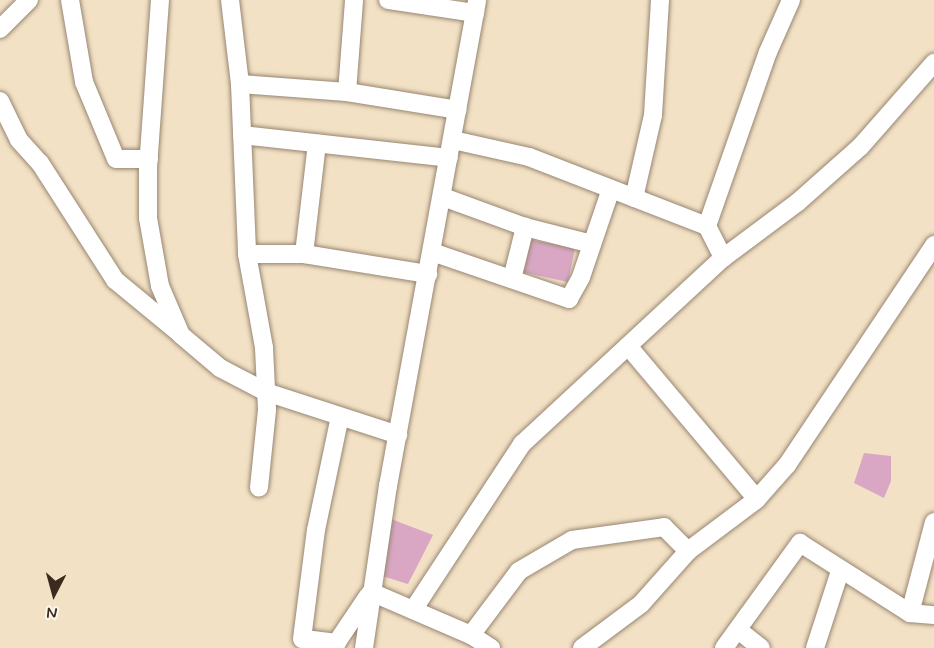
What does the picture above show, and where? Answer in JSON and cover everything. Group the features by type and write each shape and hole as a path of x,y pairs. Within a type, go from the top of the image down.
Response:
{"street":[{"path":"70,0 84,82 116,159 149,159"},
{"path":"160,0 149,159 148,218 160,286 181,336"},
{"path":"230,0 240,84 247,254 264,348 266,392 260,488"},
{"path":"347,92 354,0"},
{"path":"364,648 371,592 398,435 476,6 388,0"},
{"path":"634,198 653,115 660,0"},
{"path":"707,226 768,52 791,0"},
{"path":"0,29 21,4"},
{"path":"413,610 522,444 723,258 798,202 861,146 934,63"},
{"path":"240,84 347,92 458,110"},
{"path":"0,100 19,140 40,163 116,280 181,336 220,368 266,392 398,435"},
{"path":"242,135 317,144 451,149 530,157 707,226 723,258"},
{"path":"304,254 317,144"},
{"path":"432,252 569,299 592,244 611,189"},
{"path":"442,196 525,227 592,244"},
{"path":"512,279 525,227"},
{"path":"582,648 641,603 688,551 757,499 787,465 934,245"},
{"path":"247,254 304,254 428,274"},
{"path":"628,346 757,499"},
{"path":"340,416 316,530 302,639 335,645 371,592"},
{"path":"910,613 934,522"},
{"path":"471,635 519,571 573,540 664,527 688,551"},
{"path":"724,648 800,543 840,571 910,613 934,615"},
{"path":"815,648 840,571"},
{"path":"371,592 471,635 491,648"},
{"path":"738,630 761,648"}],"building":[{"path":"526,239 575,248 568,282 522,272"},
{"path":"864,453 891,456 891,481 884,498 854,483"},
{"path":"391,519 433,535 408,584 382,576"}]}
